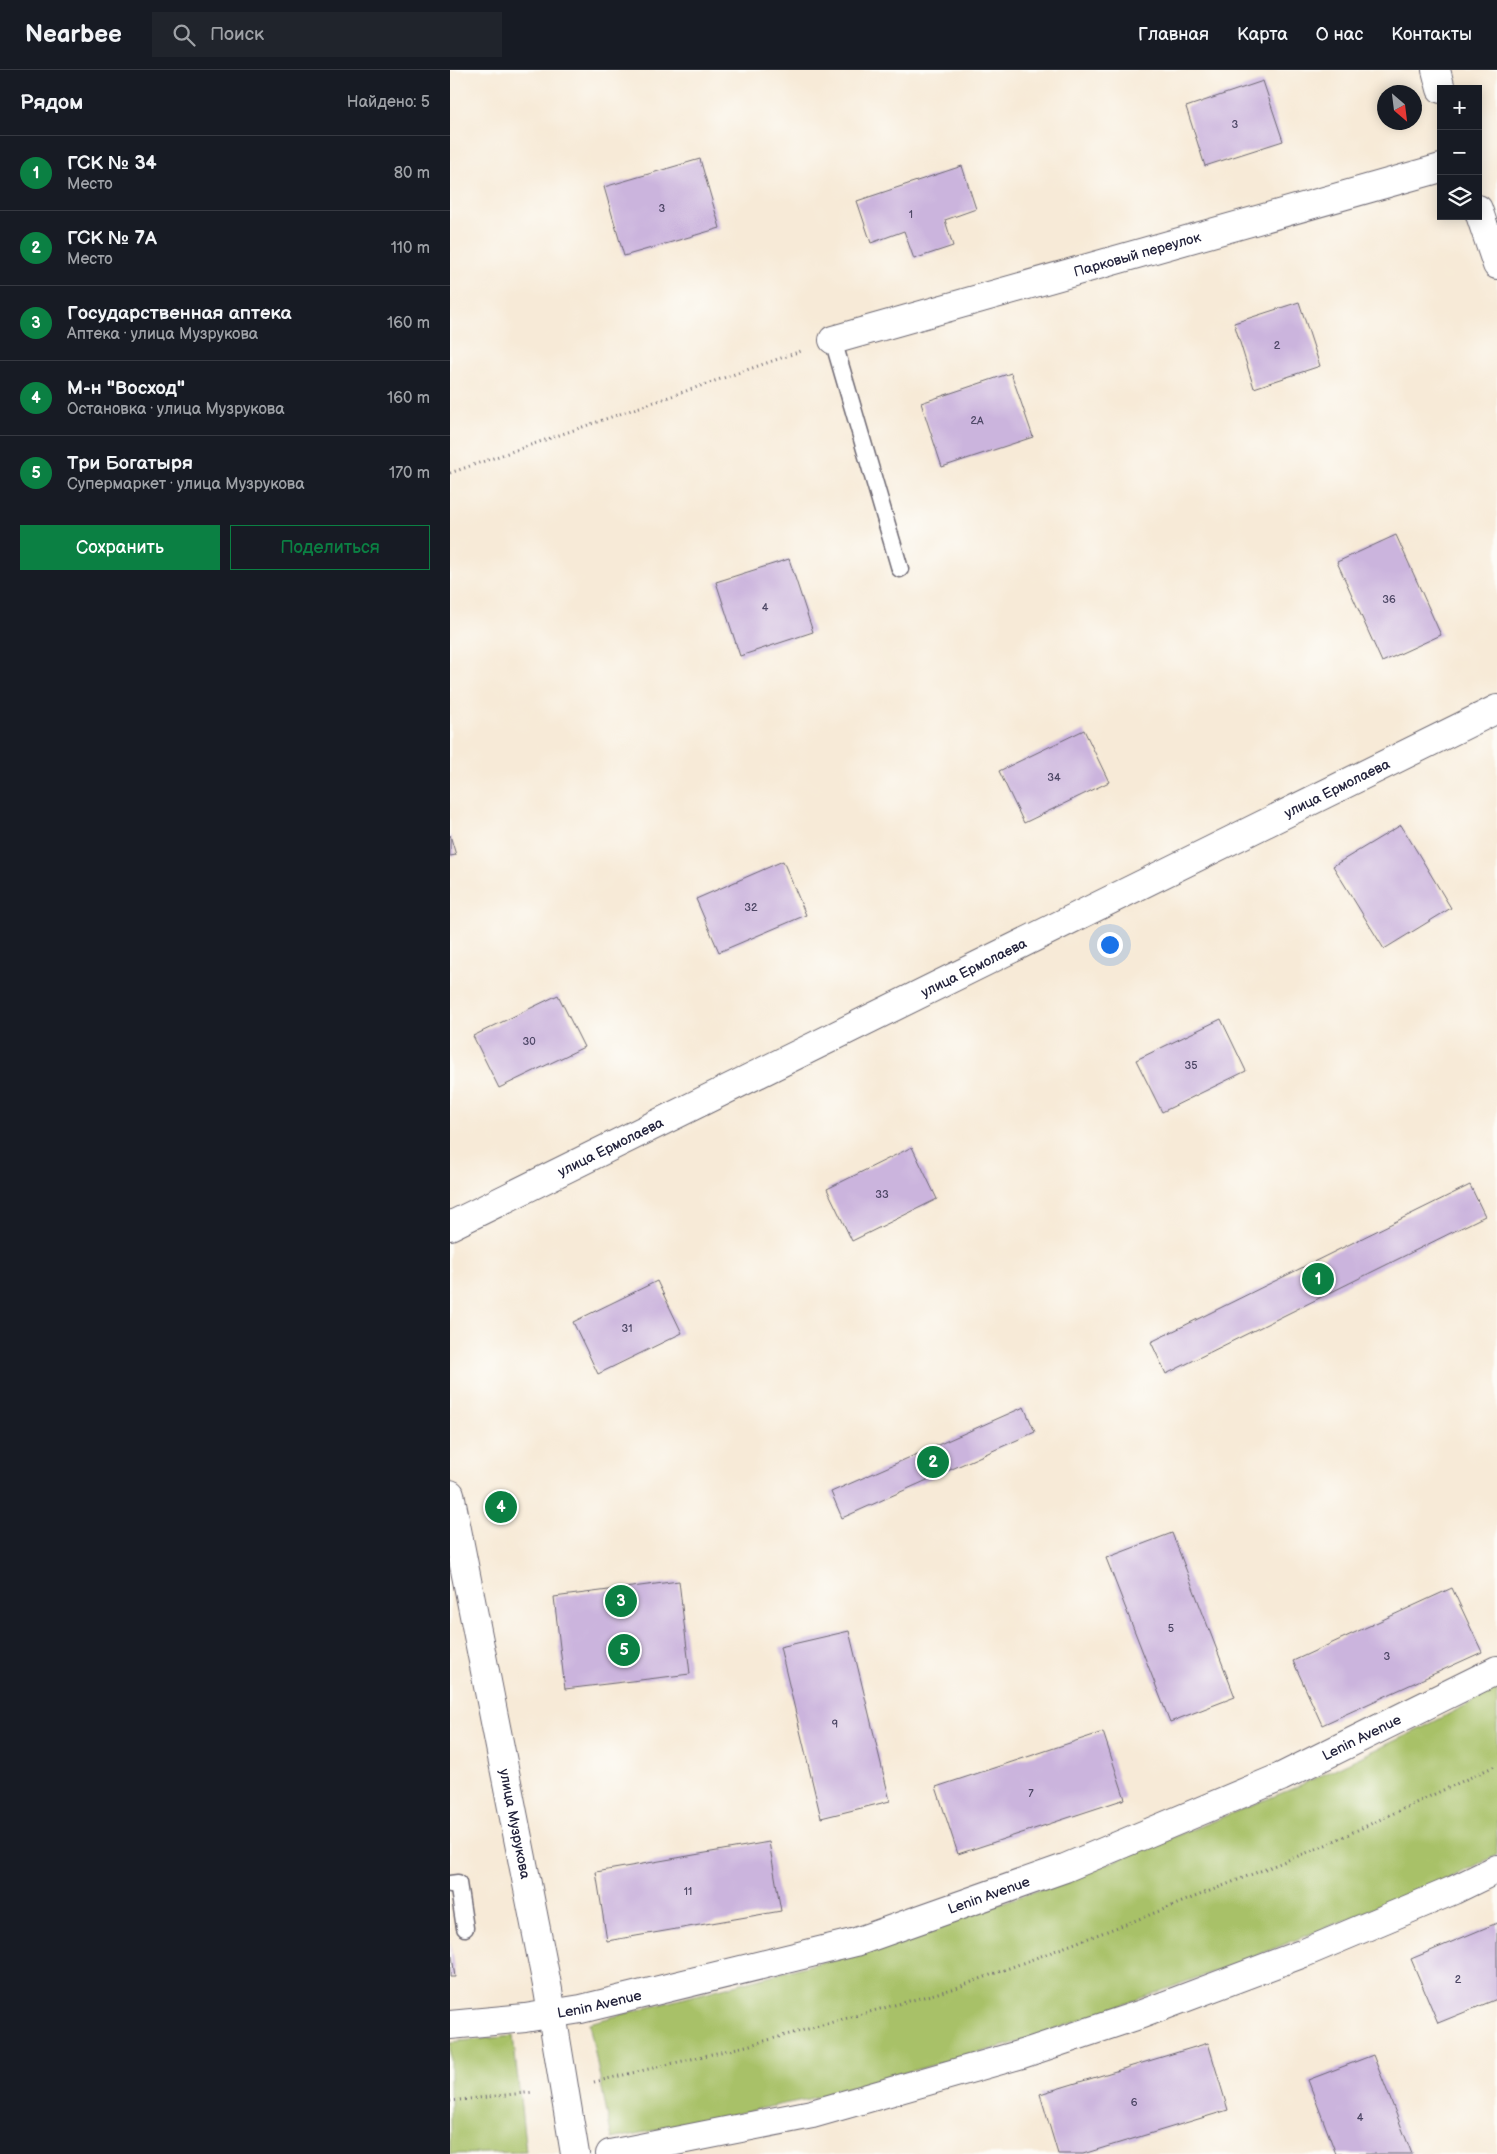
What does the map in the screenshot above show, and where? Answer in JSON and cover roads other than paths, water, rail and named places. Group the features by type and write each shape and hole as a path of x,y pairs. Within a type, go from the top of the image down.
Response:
{"street":[{"path":"1436,70 1441,85"},
{"name":"Парковый переулок","path":"833,340 1437,169"},
{"path":"1482,220 1497,265"},
{"name":"улица Ермолаева","path":"450,1226 1497,709"},
{"name":"улица Музрукова","path":"451,1506 552,2014 575,2154"},
{"name":"Lenin Avenue","path":"450,2025 581,2009 856,1942 1065,1868 1281,1777 1497,1670"},
{"path":"610,2154 812,2114 1022,2054 1142,2014 1304,1953 1454,1890 1497,1869"}],"lane":[{"path":"833,340 900,569"},
{"path":"450,1884 458,1883 465,1928"}],"place":[{"name":"ГСК № 34","path":"1318,1279"},
{"name":"ГСК № 7А","path":"933,1462"},
{"name":"М-н \"Восход\"","path":"501,1507"},
{"name":"Государственная аптека","path":"621,1601"},
{"name":"Три Богатыря","path":"624,1650"}]}
